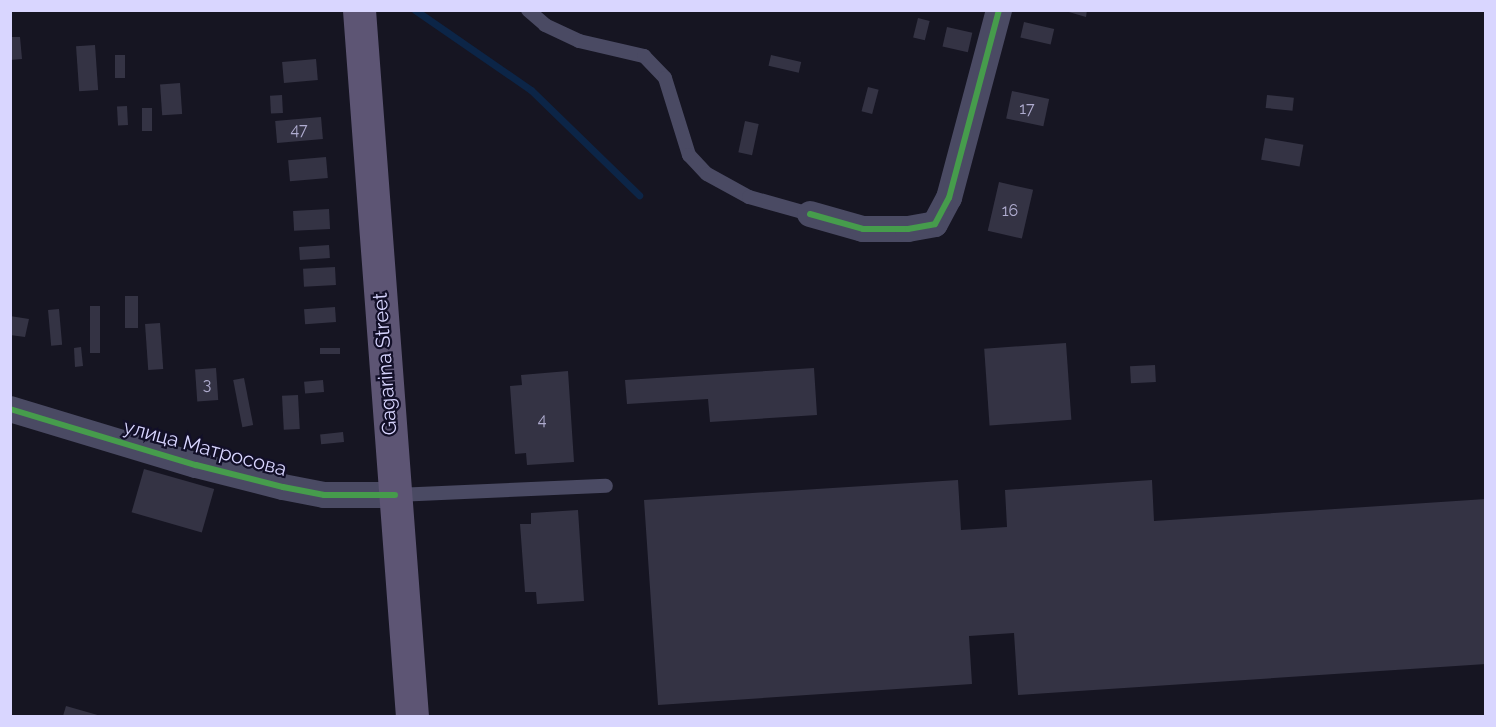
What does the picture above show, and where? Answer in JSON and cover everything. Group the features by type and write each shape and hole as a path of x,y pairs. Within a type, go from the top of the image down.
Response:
{"main road":[{"name":"Gagarina Street","path":"359,10 412,717"}],"street":[{"path":"810,214 863,229 908,229 935,224 949,198 999,10"},
{"name":"улица Матросова","path":"10,409 196,465 283,487 324,495 395,495"}],"lane":[{"path":"528,10 545,25 579,41 644,56 665,78 689,155 707,174 749,197 810,214"},
{"path":"395,495 606,486"}],"building":[{"path":"1062,10 1087,10 1086,17"},
{"path":"918,18 930,21 925,40 913,37"},
{"path":"1024,22 1054,29 1051,45 1020,38"},
{"path":"947,27 972,33 968,52 943,46"},
{"path":"10,37 20,37 22,59 10,60"},
{"path":"95,45 98,90 79,91 76,46"},
{"path":"115,55 125,55 125,78 115,78"},
{"path":"771,55 801,62 799,73 769,66"},
{"path":"316,59 318,80 284,83 282,62"},
{"path":"180,83 182,114 162,115 160,84"},
{"path":"868,87 879,90 872,114 862,111"},
{"path":"1012,91 1049,99 1043,126 1006,118"},
{"path":"282,95 283,113 271,114 270,96"},
{"path":"1267,95 1294,98 1292,111 1266,108"},
{"path":"127,106 128,125 118,125 117,107"},
{"path":"142,108 152,108 152,131 142,131"},
{"path":"321,117 323,139 277,143 275,121"},
{"path":"745,121 759,124 752,155 738,152"},
{"path":"1265,138 1303,145 1300,166 1261,160"},
{"path":"326,157 328,178 290,181 288,160"},
{"path":"999,182 1033,190 1022,239 988,231"},
{"path":"329,209 330,229 294,231 293,211"},
{"path":"329,245 330,258 300,260 299,247"},
{"path":"335,267 336,285 304,287 303,269"},
{"path":"125,296 138,296 138,328 125,328"},
{"path":"90,306 100,306 100,353 90,353"},
{"path":"335,307 336,322 305,324 304,309"},
{"path":"59,309 62,345 51,346 48,310"},
{"path":"10,316 29,319 25,337 10,335"},
{"path":"160,323 163,369 148,370 145,324"},
{"path":"1066,343 1071,420 990,426 984,349"},
{"path":"81,347 83,366 75,367 74,348"},
{"path":"320,348 340,348 340,354 320,354"},
{"path":"1155,365 1156,382 1131,383 1130,366"},
{"path":"216,368 218,400 197,401 195,369"},
{"path":"814,368 817,415 710,422 708,399 627,404 625,380"},
{"path":"568,371 574,462 527,465 526,453 515,454 510,386 522,385 521,375"},
{"path":"244,378 253,425 242,427 233,380"},
{"path":"323,380 324,392 305,394 304,382"},
{"path":"298,395 300,429 284,430 282,396"},
{"path":"343,432 344,442 321,444 320,434"},
{"path":"144,469 214,489 202,532 132,512"},
{"path":"958,480 961,530 1007,527 1005,490 1152,480 1154,521 1486,499 1486,664 1018,695 1014,633 969,636 972,684 658,705 644,500"},
{"path":"578,510 584,601 537,604 536,592 525,592 520,524 531,524 531,513"},
{"path":"66,706 101,716 63,716"}],"waterway":[{"path":"415,10 531,90 639,195"}],"cycle path":[{"path":"810,214 863,229 908,229 935,224 949,198 999,10"},
{"path":"10,409 196,465 283,487 324,495 395,495"}]}
